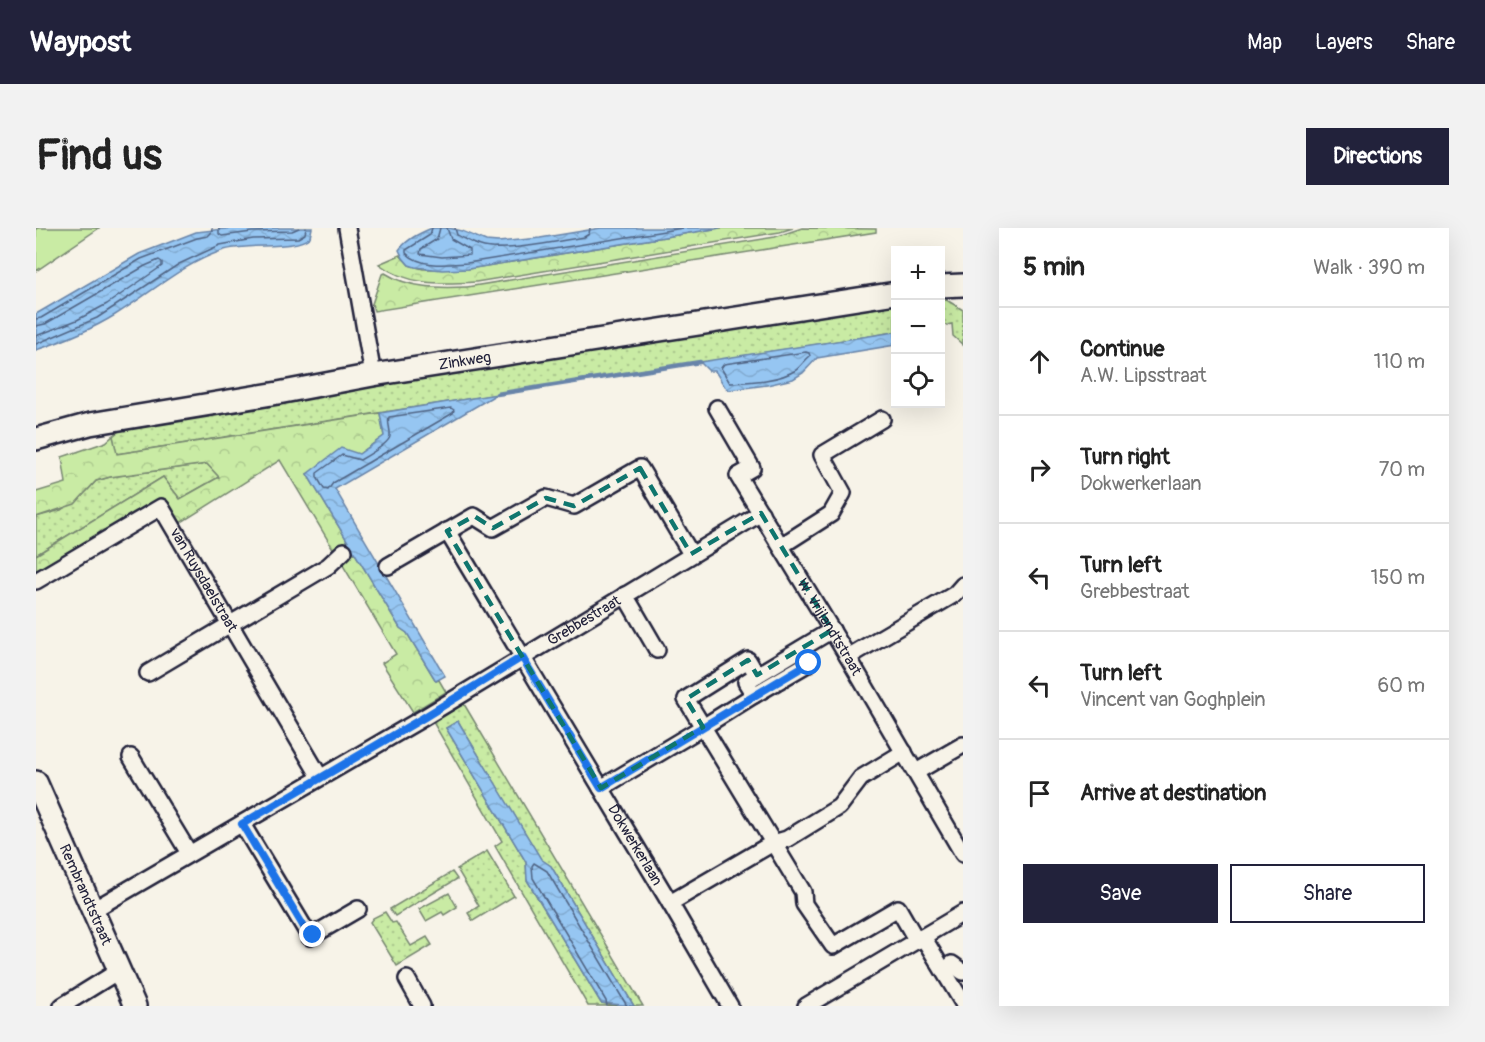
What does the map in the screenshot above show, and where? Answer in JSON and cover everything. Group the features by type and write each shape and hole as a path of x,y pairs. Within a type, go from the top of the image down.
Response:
{"street":[{"path":"347,228 373,375"},
{"path":"945,285 963,285"},
{"name":"Zinkweg","path":"36,439 90,424 373,375 891,294"},
{"name":"W. Vrijlandtstraat","path":"717,408 752,468 738,476 832,630 963,854"},
{"path":"781,546 831,514 843,493 822,455 882,419"},
{"path":"388,566 474,516 493,528 546,498 574,506 640,468 691,554"},
{"name":"van Ruysdaelstraat","path":"36,581 161,507 320,777"},
{"name":"Grebbestraat","path":"93,910 423,718 761,513"},
{"name":"Dokwerkerlaan","path":"447,531 730,1006"},
{"path":"148,673 328,566 344,551"},
{"path":"848,657 955,594 963,585"},
{"path":"625,595 657,650"},
{"path":"754,695 746,682 832,630"},
{"path":"601,788 809,663 801,649"},
{"path":"757,675 748,660 686,699 803,892 804,904 834,946 898,908 963,1003"},
{"path":"916,772 963,745"},
{"path":"670,903 773,843 787,839 839,807 861,778 904,752"},
{"path":"131,757 189,853"},
{"name":"Rembrandtstraat","path":"36,782 135,1006"},
{"path":"242,824 310,937 358,909"},
{"path":"806,1006 963,913"},
{"path":"62,1006 120,970"},
{"path":"407,979 422,1006"}],"highlighted area":[{"path":"640,468 691,554 761,513 832,630 757,675 748,660 686,699 703,727 601,788 447,531 474,516 493,528 546,498 574,506"}],"green space":[{"path":"36,228 99,228 36,271"},
{"path":"720,228 793,228 476,282 438,283 413,280 379,264 400,255 409,265 423,269 468,269"},
{"path":"802,228 876,229 876,232 374,311 372,304 382,274 385,273 414,285 467,287 775,237"},
{"path":"945,299 963,310 963,345 953,336 952,324 945,325"},
{"path":"891,302 891,333 116,454 113,436 124,427 606,346"},
{"path":"380,413 384,436 359,454 307,474 400,628 407,633 436,681 439,680 446,692 413,712 382,663 396,654 280,460 177,525 161,498 36,571 36,555 163,477 180,499 219,477 207,464 110,477 96,481 75,504 36,517 36,492 66,483 62,457 106,442 113,436 117,454"},
{"path":"207,464 219,477 180,499 163,477 36,555 36,517 61,510 87,491 96,481 110,477"},
{"path":"464,704 643,1006 634,1006 551,866 541,860 458,721 446,728 526,862 527,880 601,1003 618,1006 588,1006 495,846 502,841 433,722"},
{"path":"487,851 514,896 473,921 468,913 479,906 457,869"},
{"path":"452,872 457,879 395,916 390,909"},
{"path":"449,893 457,907 444,915 442,912 426,921 419,909"},
{"path":"385,912 392,923 396,922 411,946 427,937 432,945 397,966 370,922"}],"water":[{"path":"233,228 312,228 310,237 293,244 231,248 206,257 106,320 77,335 36,350 36,314 139,254 196,232"},
{"path":"432,228 449,228 486,241 498,242 601,228 720,228 468,269 442,270 409,265 399,250 418,234"},
{"path":"891,333 891,346 817,358 803,373 793,379 767,385 729,390 715,371 709,371 700,362"},
{"path":"497,394 335,489 445,676 436,681 407,633 400,628 307,474 341,448 359,454 384,436 380,413"},
{"path":"458,721 541,859 551,866 634,1006 601,1003 527,880 526,862 446,728"}],"waterway":[{"path":"497,394 700,362"}],"route":[{"path":"313,935 310,937 242,824 522,657 601,788 809,663"}]}
